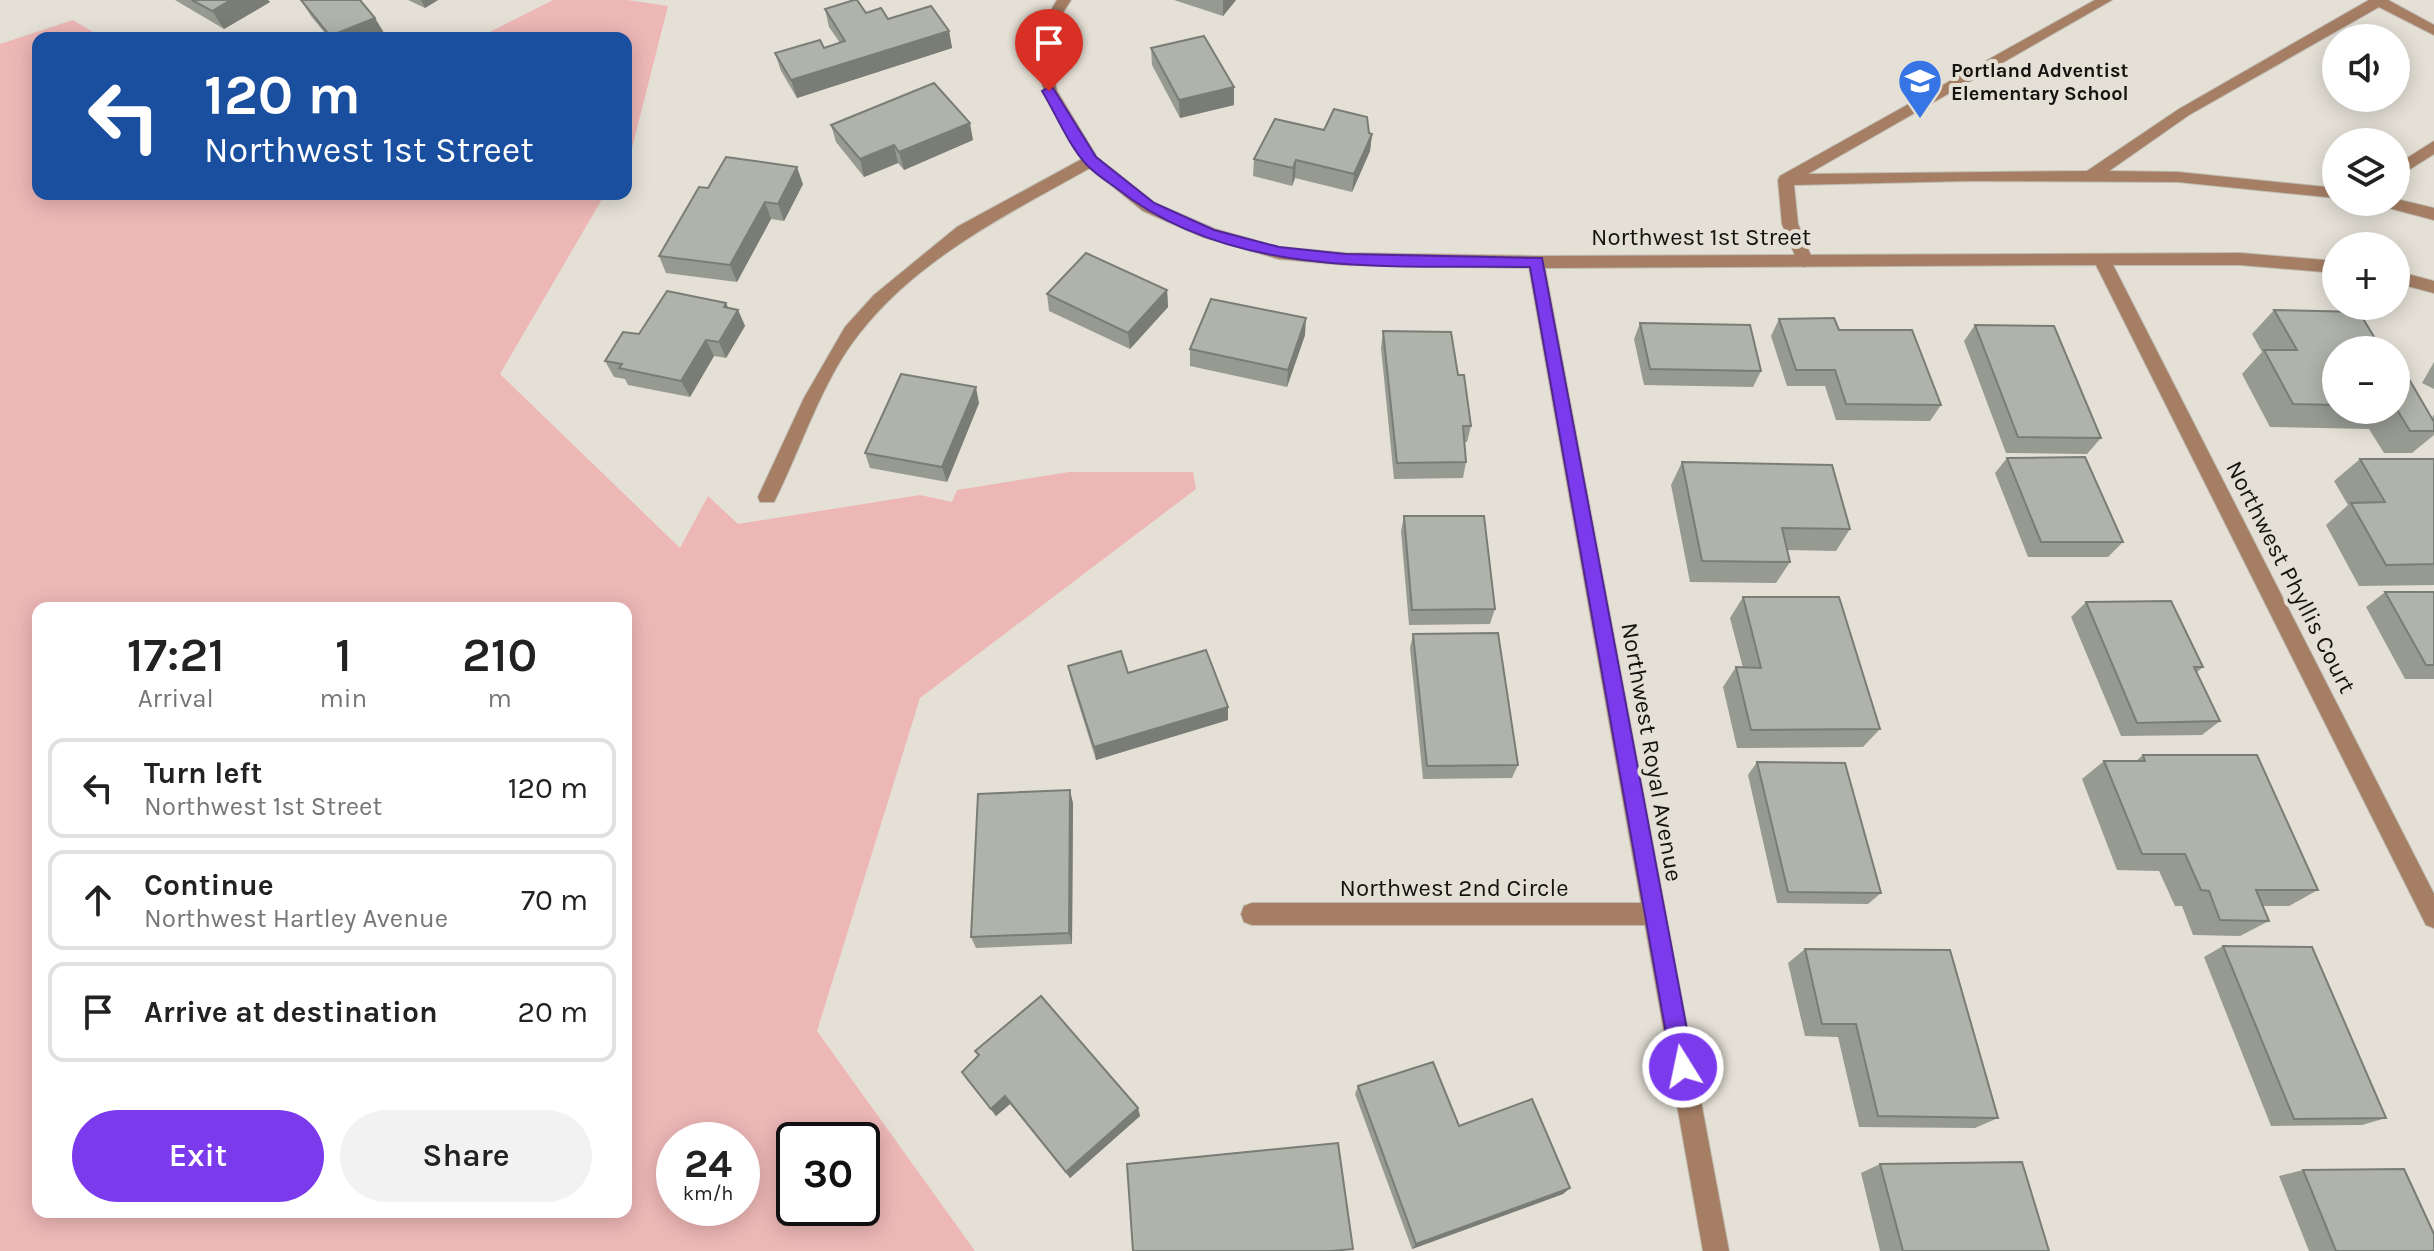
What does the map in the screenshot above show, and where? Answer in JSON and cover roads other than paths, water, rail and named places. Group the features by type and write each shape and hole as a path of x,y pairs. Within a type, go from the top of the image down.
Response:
{"street":[{"path":"767,497 813,398 851,331 880,299 963,231 1091,161 1049,91 1043,62 1050,22 1064,0"},
{"path":"1786,180 2105,0"},
{"path":"2090,177 2184,112 2377,0 2434,31"},
{"path":"2410,163 2434,146"},
{"name":"Northwest 1st Street","path":"1091,161 1149,207 1209,233 1279,253 1345,259 1536,262 2240,259 2322,266"},
{"path":"1786,180 1969,176 2178,177 2322,192"},
{"path":"1786,180 1790,224 1805,261"},
{"path":"2410,208 2434,214"},
{"name":"Northwest Phyllis Court","path":"2102,260 2434,917"},
{"name":"Northwest Royal Avenue","path":"1536,262 1716,1251"},
{"path":"2410,281 2434,287"},
{"name":"Northwest 2nd Circle","path":"1252,914 1656,914"}],"place":[{"name":"Portland Adventist Elementary School","path":"1920,120"}]}
